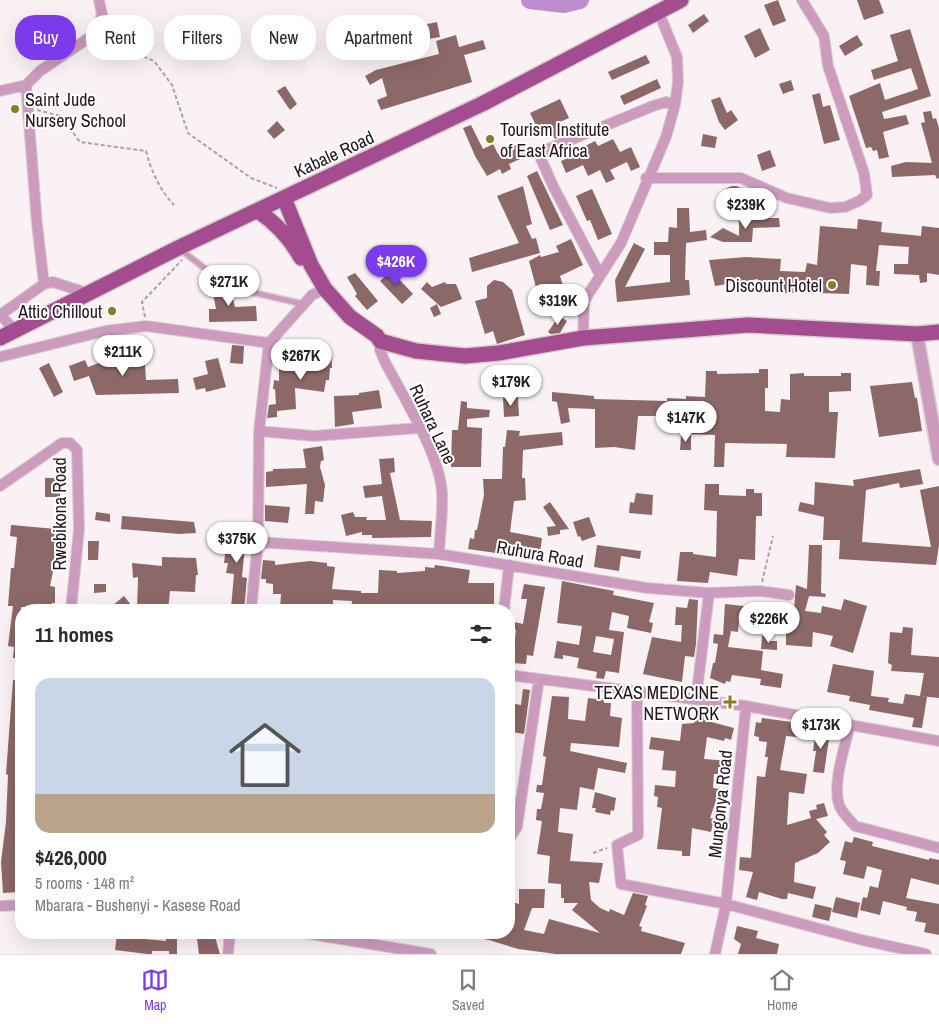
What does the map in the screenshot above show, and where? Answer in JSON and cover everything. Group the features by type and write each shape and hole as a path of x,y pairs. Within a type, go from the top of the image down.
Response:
{"main road":[{"name":"Kabale Road","path":"0,338 87,293 182,251 284,198 484,103 681,0"},
{"path":"300,234 300,206 312,185"},
{"path":"284,198 322,290"},
{"path":"258,211 270,220 294,245 340,316 377,344 426,360 473,362 514,355 583,338 748,325 917,334 939,332"}],"street":[{"path":"99,0 102,15"},
{"path":"646,178 741,178 787,198 830,208 844,207 859,201 867,195 864,173 828,66 826,44 802,0"},
{"path":"583,338 584,300 621,243 646,178 666,137 675,105 678,82 677,57 659,13"},
{"path":"0,90 26,85 40,71 86,40"},
{"path":"26,85 36,224 44,284"},
{"path":"600,275 553,186 541,159 541,152 653,106 666,102 675,105"},
{"path":"14,330 0,314 44,284 53,282 87,293"},
{"path":"252,604 258,542 259,431 269,343 312,295 322,290"},
{"path":"0,357 105,331 146,326 269,343"},
{"path":"917,334 939,459"},
{"name":"Ruhara Lane","path":"380,345 434,460 442,493 439,554"},
{"path":"259,431 314,436 419,428"},
{"name":"Rwebikona Road","path":"0,486 62,443 70,443 77,450 79,529 72,604"},
{"name":"Ruhura Road","path":"258,542 439,554 647,588 709,593 760,591 789,595"},
{"path":"505,604 509,565"},
{"path":"696,699 709,593"},
{"path":"515,677 746,706 939,741"},
{"path":"515,829 539,679"},
{"path":"637,692 638,836 617,845 620,881 624,886 726,904 862,940 926,954"},
{"name":"Mungonya Road","path":"715,954 726,904 746,706"},
{"path":"850,724 836,794 846,817 856,826 939,848"},
{"path":"0,906 15,905"},
{"path":"228,954 229,939"},
{"path":"342,939 431,954"},
{"path":"393,947 403,954"}],"lane":[{"path":"182,251 229,287 304,304"}],"path":[{"path":"152,60 172,85 188,133 251,178 276,186 284,198"},
{"path":"28,107 60,116 80,142 146,151 149,163 164,194 174,205"},
{"path":"146,322 142,302 171,273 182,251"},
{"path":"760,591 773,536"},
{"path":"594,853 617,845"}],"building":[{"path":"778,0 786,21 773,26 764,5"},
{"path":"857,0 879,0 884,13 864,20"},
{"path":"704,14 709,21 693,33 688,25"},
{"path":"437,22 440,37 430,39 430,23"},
{"path":"760,28 770,50 755,58 744,36"},
{"path":"910,29 931,96 882,112 884,119 906,115 909,124 883,132 889,157 879,159 877,150 873,151 871,147 866,148 849,96 880,83 885,100 918,89 911,68 874,80 871,70 898,61 890,35"},
{"path":"456,35 459,47 483,40 486,49 464,55 472,82 381,110 377,100 387,96 382,78 370,85 365,76 376,70 415,60 430,60 430,56 439,54 436,41"},
{"path":"857,35 863,45 845,56 839,46"},
{"path":"646,55 650,63 612,80 608,72"},
{"path":"657,79 661,88 624,105 620,96"},
{"path":"791,80 794,90 783,94 779,84"},
{"path":"285,86 297,104 290,110 277,91"},
{"path":"820,93 823,107 830,105 840,140 824,144 812,95"},
{"path":"720,97 727,113 731,110 738,120 725,130 719,122 711,100"},
{"path":"560,99 569,118 560,122 565,135 555,139 549,127 539,132 530,113"},
{"path":"931,111 933,119 936,118 939,128 939,178 937,179 935,175 892,177 891,166 906,162 932,163 921,123 925,122 923,112"},
{"path":"277,121 285,130 274,139 267,131"},
{"path":"471,125 483,149 493,144 498,154 522,142 529,155 509,164 511,169 502,174 500,169 487,176 475,156 463,128"},
{"path":"703,134 717,137 715,148 701,146"},
{"path":"613,139 620,152 631,147 640,167 631,171 627,162 610,170 615,179 606,183 600,170 588,176 583,165 566,173 561,161 587,149 585,146 595,141 598,146"},
{"path":"770,150 776,166 762,171 757,155"},
{"path":"537,171 563,225 550,230 527,176"},
{"path":"523,186 532,224 526,226 532,239 536,238 540,253 472,272 469,258 519,243 497,196"},
{"path":"734,186 742,190 746,198 742,206 734,210 726,206 722,198 726,190"},
{"path":"592,189 612,234 598,240 590,220 587,221 576,196"},
{"path":"677,208 689,208 690,232 706,230 707,240 686,243 685,280 689,280 690,295 617,302 615,280 634,243 645,249 625,287 670,282 670,255 654,255 654,242 668,242 669,227 677,228"},
{"path":"739,218 779,218 780,227 753,228 752,242 723,242 710,237 723,228 739,236"},
{"path":"858,219 882,222 881,232 921,236 922,226 939,228 939,275 927,273 927,282 920,283 919,275 894,274 894,264 908,264 909,247 879,245 876,271 880,271 879,286 866,285 867,266 851,264 849,294 818,293 800,288 800,293 757,293 758,279 715,286 709,260 746,257 781,259 780,271 805,272 807,263 817,265 820,226 857,229"},
{"path":"571,239 583,265 560,276 564,289 552,293 553,299 541,302 539,299 531,301 529,294 537,291 529,261 540,255 541,257 559,252 556,246"},
{"path":"226,265 229,282 212,268"},
{"path":"393,269 398,275 397,277 413,294 402,304 380,281"},
{"path":"355,273 378,301 367,310 355,296 357,294 347,277"},
{"path":"210,278 231,292 235,307 256,306 257,321 209,322 209,309 216,309"},
{"path":"494,280 503,282 512,290 525,335 497,344 493,331 485,334 475,301 487,298 487,286"},
{"path":"427,282 432,287 445,282 446,284 456,284 462,299 441,307 421,289"},
{"path":"437,304 441,314 434,317 430,308"},
{"path":"559,316 567,321 560,333 551,334 548,332"},
{"path":"232,345 244,346 243,364 230,363"},
{"path":"144,350 146,380 178,379 179,393 96,395 89,376 74,381 69,366 85,360 88,367 107,360 129,359 129,351"},
{"path":"331,352 332,368 330,368 329,380 326,380 324,392 295,388 296,409 277,411 277,417 267,418 269,405 276,404 275,389 273,389 274,380 279,381 279,369 301,369 300,353"},
{"path":"218,358 226,387 206,392 205,388 196,390 193,378 208,374 205,361"},
{"path":"49,363 63,392 54,397 39,368"},
{"path":"759,369 768,369 768,388 765,388 765,411 780,412 781,399 790,400 790,374 804,373 804,376 841,376 841,373 851,373 851,391 829,392 829,412 838,412 835,458 786,457 787,444 725,443 724,467 714,467 715,435 685,434 683,416 638,416 635,450 614,447 595,448 595,409 568,408 570,422 561,424 557,402 552,401 552,392 594,396 594,399 667,401 667,398 686,399 686,396 705,397 706,371 717,371 717,374 759,373"},
{"path":"912,382 915,398 917,398 922,431 879,437 870,386"},
{"path":"379,390 382,408 352,412 354,424 335,427 334,396 359,395 359,393"},
{"path":"518,397 519,416 504,417 503,398"},
{"path":"461,401 467,402 467,408 490,410 489,417 467,419 467,427 482,428 481,467 451,467 452,430 458,430"},
{"path":"507,430 520,431 519,436 562,432 563,445 523,450 522,478 525,478 526,500 514,501 510,532 542,538 539,559 468,549 470,538 474,539 475,530 477,530 484,495 483,479 502,479 503,447 505,447"},
{"path":"681,435 691,435 691,450 680,450"},
{"path":"322,446 324,460 321,461 320,467 325,485 323,502 315,501 314,514 305,514 307,484 266,487 266,472 273,471 273,469 306,468 303,449"},
{"path":"394,458 395,472 390,473 400,520 432,521 431,537 372,538 372,535 362,535 362,532 346,536 341,515 353,512 355,517 367,517 366,520 386,520 382,496 365,498 363,486 382,484 379,459"},
{"path":"920,469 923,484 900,488 899,483 866,490 862,542 931,547 920,490 939,486 939,545 936,565 839,559 840,540 823,540 824,517 798,511 800,502 814,505 815,482 854,486 853,480"},
{"path":"45,478 60,478 60,497 45,497"},
{"path":"705,484 719,484 719,495 746,496 746,489 754,489 754,493 762,493 762,516 756,516 755,560 739,559 737,576 710,572 708,583 677,581 680,552 693,552 693,554 716,557 717,511 704,510"},
{"path":"636,493 653,495 652,515 629,513 630,502 634,503"},
{"path":"550,502 569,529 560,530 560,534 548,536 547,527 556,526 543,507"},
{"path":"265,505 290,507 288,523 265,521"},
{"path":"96,512 110,514 110,522 95,520"},
{"path":"122,516 194,522 196,533 179,534 121,529"},
{"path":"589,517 596,536 582,541 580,536 578,537 573,522"},
{"path":"231,523 247,525 242,577 247,578 245,604 231,604 234,574 226,573 228,563 224,563 227,537 230,538"},
{"path":"11,525 56,529 54,551 67,553 65,564 55,562 50,586 55,587 55,603 15,604 15,658 13,658 14,647 8,646 13,606 8,606 11,568 14,568 17,537 10,536"},
{"path":"88,541 99,541 98,560 88,560"},
{"path":"597,545 641,551 640,559 621,556 619,571 594,567"},
{"path":"809,545 822,545 821,593 826,594 825,597 809,596 805,611 821,613 822,606 841,610 844,599 867,606 853,653 830,646 833,636 813,632 812,647 786,645 786,625 789,625 791,609 794,609 796,585 807,589"},
{"path":"162,557 196,558 198,575 196,575 195,592 170,591 169,604 137,604 138,577 133,578 132,563 162,566"},
{"path":"263,560 275,561 275,565 310,561 327,563 327,566 335,567 332,589 378,593 379,570 397,571 397,573 425,571 425,567 434,568 435,565 470,570 468,583 494,583 494,604 352,604 352,601 333,600 333,604 280,604 281,594 273,594 273,584 266,583 266,579 261,579"},
{"path":"562,581 614,591 613,595 654,603 649,622 653,623 651,633 627,628 629,616 612,612 609,630 624,632 619,673 606,671 604,679 596,678 597,672 577,668 579,658 563,655 563,659 554,658 557,641 579,645 582,626 557,623","holes":["596,636 614,639 611,655 593,652"]},
{"path":"94,584 106,584 106,592 94,593"},
{"path":"524,584 545,587 533,656 527,655 526,664 515,663 515,622 523,624 527,599 521,599"},
{"path":"124,596 130,604 114,604"},
{"path":"689,599 698,600 696,644 694,657 685,656 682,682 643,674 652,637 681,642 682,625 675,625 676,607 687,608"},
{"path":"725,604 761,608 760,622 739,621 738,632 731,631 728,647 763,651 761,670 783,674 781,688 760,685 761,679 732,675 730,682 726,681 725,684 710,678 718,644 713,643 714,634 723,635"},
{"path":"903,627 913,628 911,655 939,657 939,698 920,696 924,673 891,671 892,665 888,663 890,632 902,633"},
{"path":"762,636 770,636 770,641 777,641 777,650 761,649"},
{"path":"833,664 874,671 871,696 889,698 888,702 903,704 905,694 927,697 922,728 912,727 914,718 869,710 870,705 849,701 850,696 827,692"},
{"path":"13,680 15,680 15,892 3,893 1,862 6,822 8,775 6,774"},
{"path":"523,689 530,690 524,734 515,732 515,704 521,705"},
{"path":"552,696 569,697 568,719 585,721 588,698 611,703 610,716 622,718 619,747 571,743 570,751 627,763 625,773 598,768 594,790 580,787 577,810 560,808 558,832 573,834 570,861 603,863 599,883 589,882 591,900 600,908 609,912 610,909 624,915 633,893 648,896 645,905 647,906 639,926 642,927 641,931 685,943 681,954 556,954 518,949 483,939 515,939 515,903 519,904 519,889 545,889 544,908 532,908 524,930 544,934 549,919 600,933 572,910 578,903 564,903 564,898 561,898 561,884 548,883 550,856 537,854 542,821 536,820 537,809 541,809 544,793 536,792 537,785 542,785 546,757 543,756"},
{"path":"696,712 705,713 704,720 734,728 731,740 725,738 724,741 707,737 704,759 730,761 729,769 718,767 718,774 714,774 713,788 720,789 710,818 714,819 711,832 692,828 690,856 682,856 682,851 657,849 662,808 657,807 658,797 654,796 655,785 675,787 676,771 662,770 664,751 649,749 651,737 680,741 682,724 694,723"},
{"path":"762,718 799,723 797,737 786,736 780,770 807,774 804,794 789,792 787,825 811,818 809,811 817,809 816,805 824,803 828,816 816,819 827,832 824,835 830,842 818,853 795,863 794,882 816,887 813,899 788,893 787,899 782,899 759,892 757,900 746,897 753,872 739,870 740,857 751,858 757,776 765,777 768,757 765,757 767,742 759,741 759,737 754,736 756,722 761,723"},
{"path":"816,730 830,732 824,773 813,772"},
{"path":"595,792 616,798 614,811 611,810 610,815 595,812 596,808 592,808"},
{"path":"854,837 873,842 872,846 929,860 929,858 939,860 939,885 911,878 906,898 939,904 939,935 924,932 926,923 915,921 917,912 906,910 907,907 883,901 880,915 860,910 863,897 867,898 870,886 878,888 882,870 867,866 864,879 843,874 846,861 840,860 845,841 852,843"},
{"path":"836,897 860,903 857,918 832,912"},
{"path":"815,904 832,908 829,921 812,917"},
{"path":"737,926 758,931 756,938 779,944 777,954 738,954 741,944 734,939"},
{"path":"116,939 166,941 166,939 177,939 177,954 169,954 169,951 152,951 152,954 147,954 115,950"},
{"path":"197,939 216,939 220,954 199,954"}],"waterway":[{"path":"530,0 564,4 580,0"}],"place":[{"name":"Saint Jude Nursery School","path":"15,109"},
{"name":"Tourism Institute of East Africa","path":"490,139"},
{"name":"Discount Hotel","path":"832,285"},
{"name":"Attic Chillout","path":"112,311"},
{"name":"TEXAS MEDICINE NETWORK","path":"730,702"}]}
